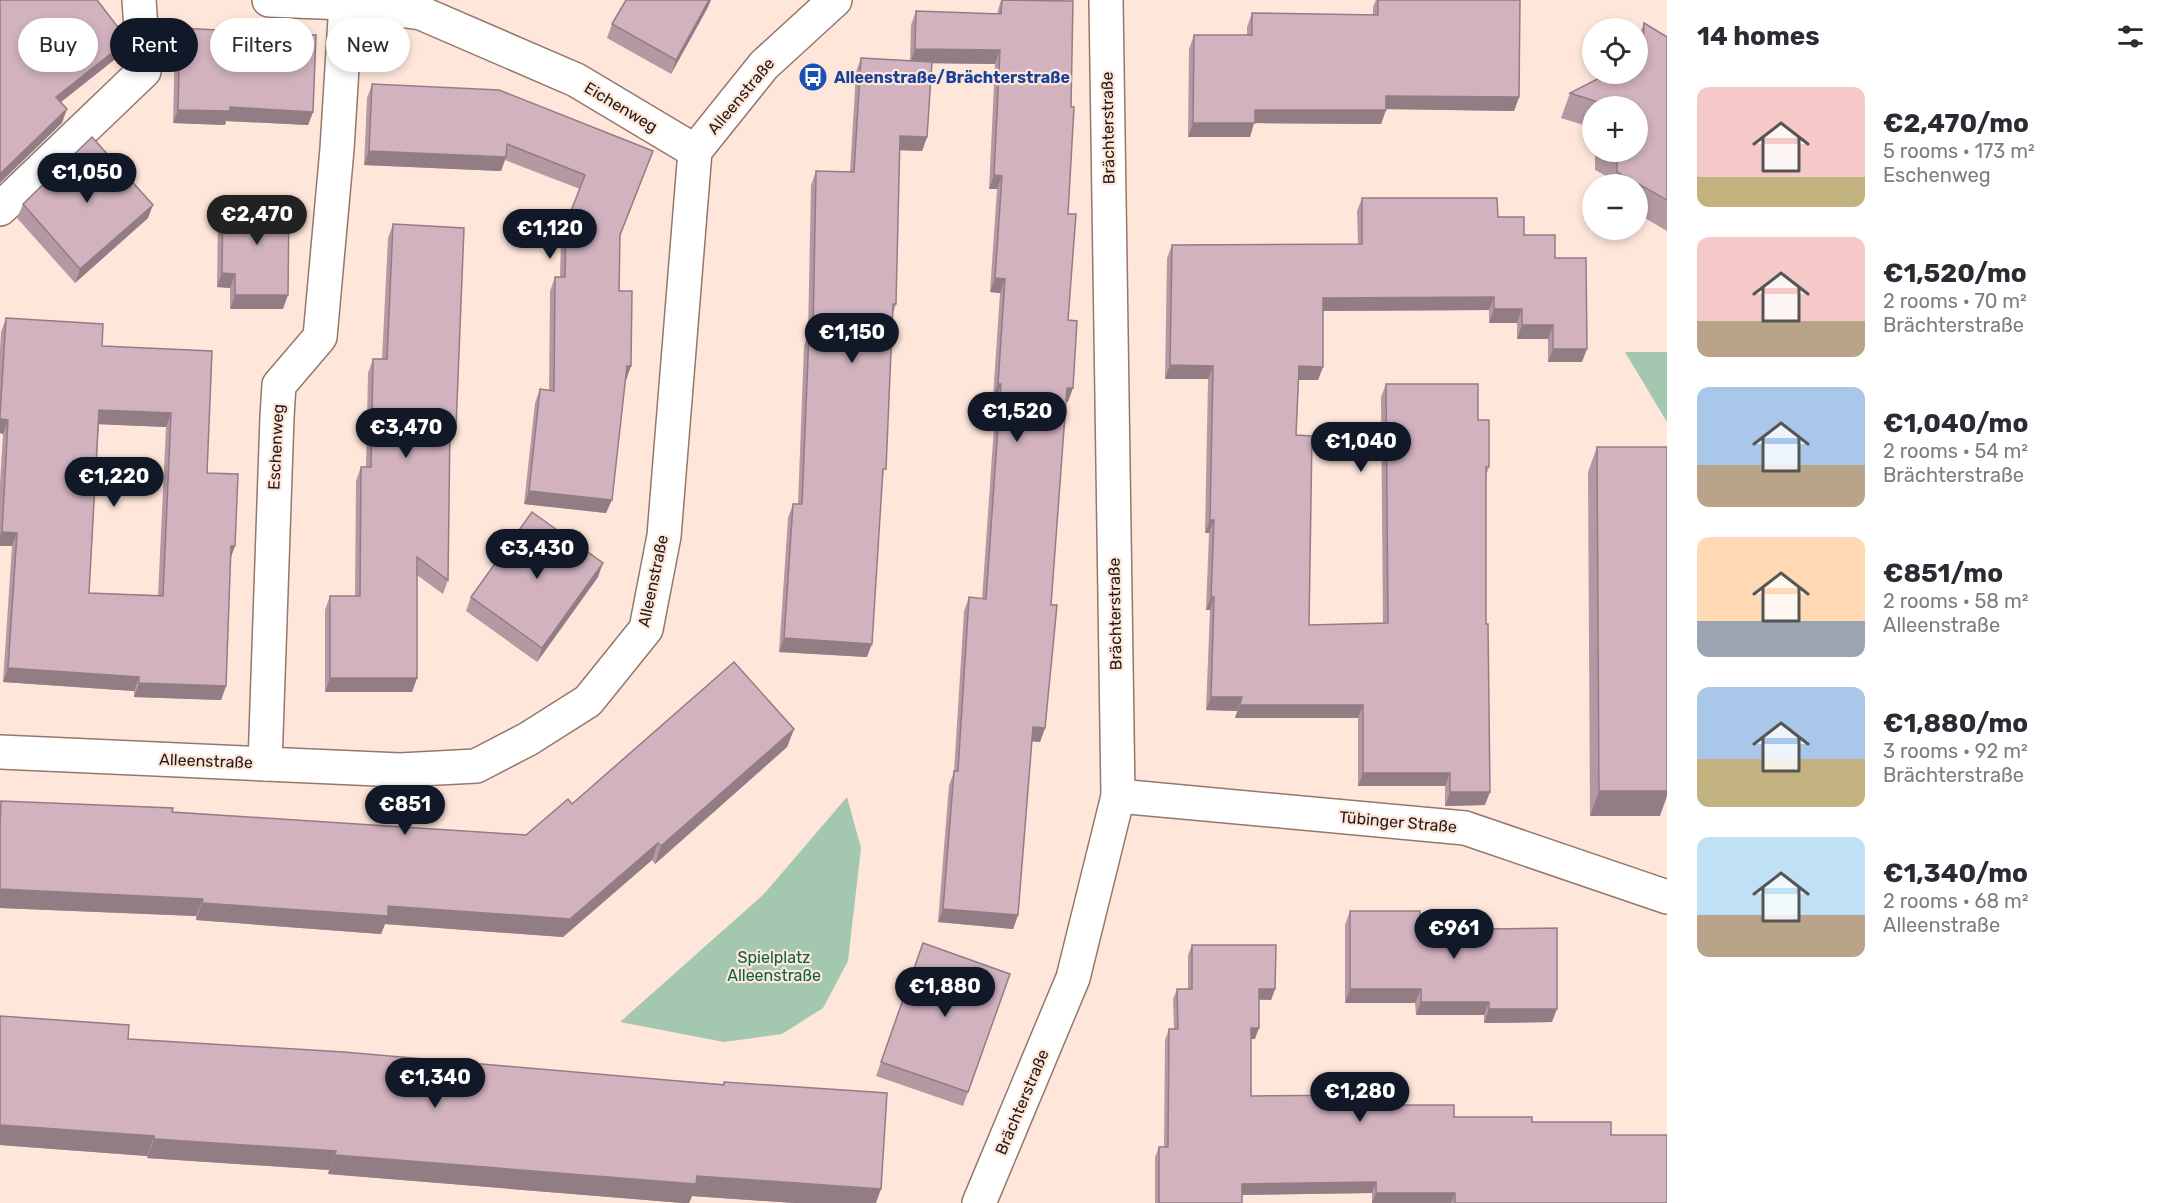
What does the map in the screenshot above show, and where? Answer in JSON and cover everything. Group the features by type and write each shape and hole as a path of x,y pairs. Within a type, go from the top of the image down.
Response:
{"street":[{"path":"0,209 144,71 139,0"},
{"name":"Eichenweg","path":"269,0 346,3 421,13 576,80 695,151"},
{"name":"Alleenstraße","path":"0,752 400,770 476,766 528,739 588,701 646,629 664,536 695,151 765,65 835,0"},
{"name":"Brächterstraße","path":"979,1203 1073,978 1118,796 1106,0"},
{"name":"Eschenweg","path":"265,764 279,385 320,337 346,3"},
{"name":"Tübinger Straße","path":"1118,796 1465,828 1667,897"}],"green space":[{"path":"1625,352 1667,352 1667,422"},
{"name":"Spielplatz Alleenstraße","path":"847,797 861,848 848,961 823,1008 782,1034 724,1042 620,1022 764,894"}],"building":[{"path":"0,0 97,0 111,18 110,54 98,64 98,18 18,18 18,72 88,72 56,97 67,109 0,174"},
{"path":"626,0 709,0 676,60 612,24"},
{"path":"1002,0 1073,1 1071,107 1074,107 1068,214 1076,214 1068,320 1077,321 1073,388 1067,388 1051,605 1057,605 1045,728 1033,727 1018,915 943,909 954,771 958,771 969,597 986,599 1001,384 998,384 1005,279 995,278 1002,176 994,175 1000,50 915,49 916,11 1001,14"},
{"path":"1378,0 1520,0 1519,97 1386,96 1386,110 1255,110 1255,123 1193,123 1194,35 1252,35 1252,13 1378,15"},
{"path":"1648,25 1667,37 1667,200 1648,189 1648,174 1617,172 1617,162 1648,162 1648,96 1582,97 1570,93 1588,84 1648,84"},
{"path":"198,29 210,30 210,72 314,72 314,35 316,35 313,112 230,107 230,111 178,110 179,72 198,72"},
{"path":"861,58 932,62 927,137 900,136 896,304 893,304 886,469 883,469 872,644 784,638 793,504 802,504 809,333 813,333 816,171 854,172"},
{"path":"372,84 499,90 653,151 620,235 619,291 632,291 631,366 627,366 612,500 529,491 540,389 554,391 555,277 565,277 566,224 585,175 507,144 506,157 369,151"},
{"path":"92,137 153,205 80,269 23,204"},
{"path":"1362,198 1497,198 1498,217 1524,217 1524,235 1555,235 1555,258 1586,258 1587,349 1553,349 1553,325 1522,325 1522,309 1494,309 1494,297 1323,298 1323,367 1299,366 1296,435 1312,436 1309,625 1388,623 1386,384 1478,384 1478,420 1489,420 1489,467 1486,467 1486,624 1488,624 1490,792 1450,792 1450,773 1363,773 1363,705 1240,705 1242,697 1211,697 1214,597 1211,597 1214,520 1210,520 1213,366 1170,365 1172,245 1362,244"},
{"path":"223,200 289,200 288,295 235,295 235,274 222,273"},
{"path":"393,224 464,228 456,428 450,427 448,580 417,557 417,678 330,678 330,596 360,596 361,467 371,467 373,359 387,359"},
{"path":"6,318 103,324 102,346 212,351 207,473 238,474 235,546 231,546 226,686 139,683 139,677 8,668 17,533 2,532 8,420 0,419","holes":["99,410 171,413 163,596 89,593"]},
{"path":"1597,447 1667,447 1667,791 1599,791"},
{"path":"532,512 603,563 542,648 471,597"},
{"path":"734,662 794,729 661,846 658,843 570,919 388,906 388,916 202,903 203,899 0,889 1,801 173,808 172,812 526,835 568,799 572,804"},
{"path":"1350,911 1420,911 1420,919 1488,919 1488,929 1557,928 1557,1009 1489,1009 1489,1002 1421,1002 1421,989 1350,989"},
{"path":"923,943 1010,974 968,1092 881,1062"},
{"path":"1192,945 1276,945 1275,989 1259,989 1259,1028 1251,1028 1251,1096 1375,1095 1375,1105 1454,1105 1454,1117 1532,1117 1532,1122 1611,1122 1611,1135 1667,1135 1667,1203 1455,1203 1455,1193 1376,1193 1376,1182 1242,1184 1242,1203 1159,1203 1159,1147 1168,1147 1169,1029 1178,1029 1177,989 1192,989"},
{"path":"0,1016 129,1025 128,1039 344,1052 724,1085 724,1082 887,1093 881,1189 697,1176 696,1184 335,1155 336,1151 154,1139 154,1136 0,1125"}],"place":[{"name":"Alleenstraße/Brächterstraße","path":"813,77"}]}
